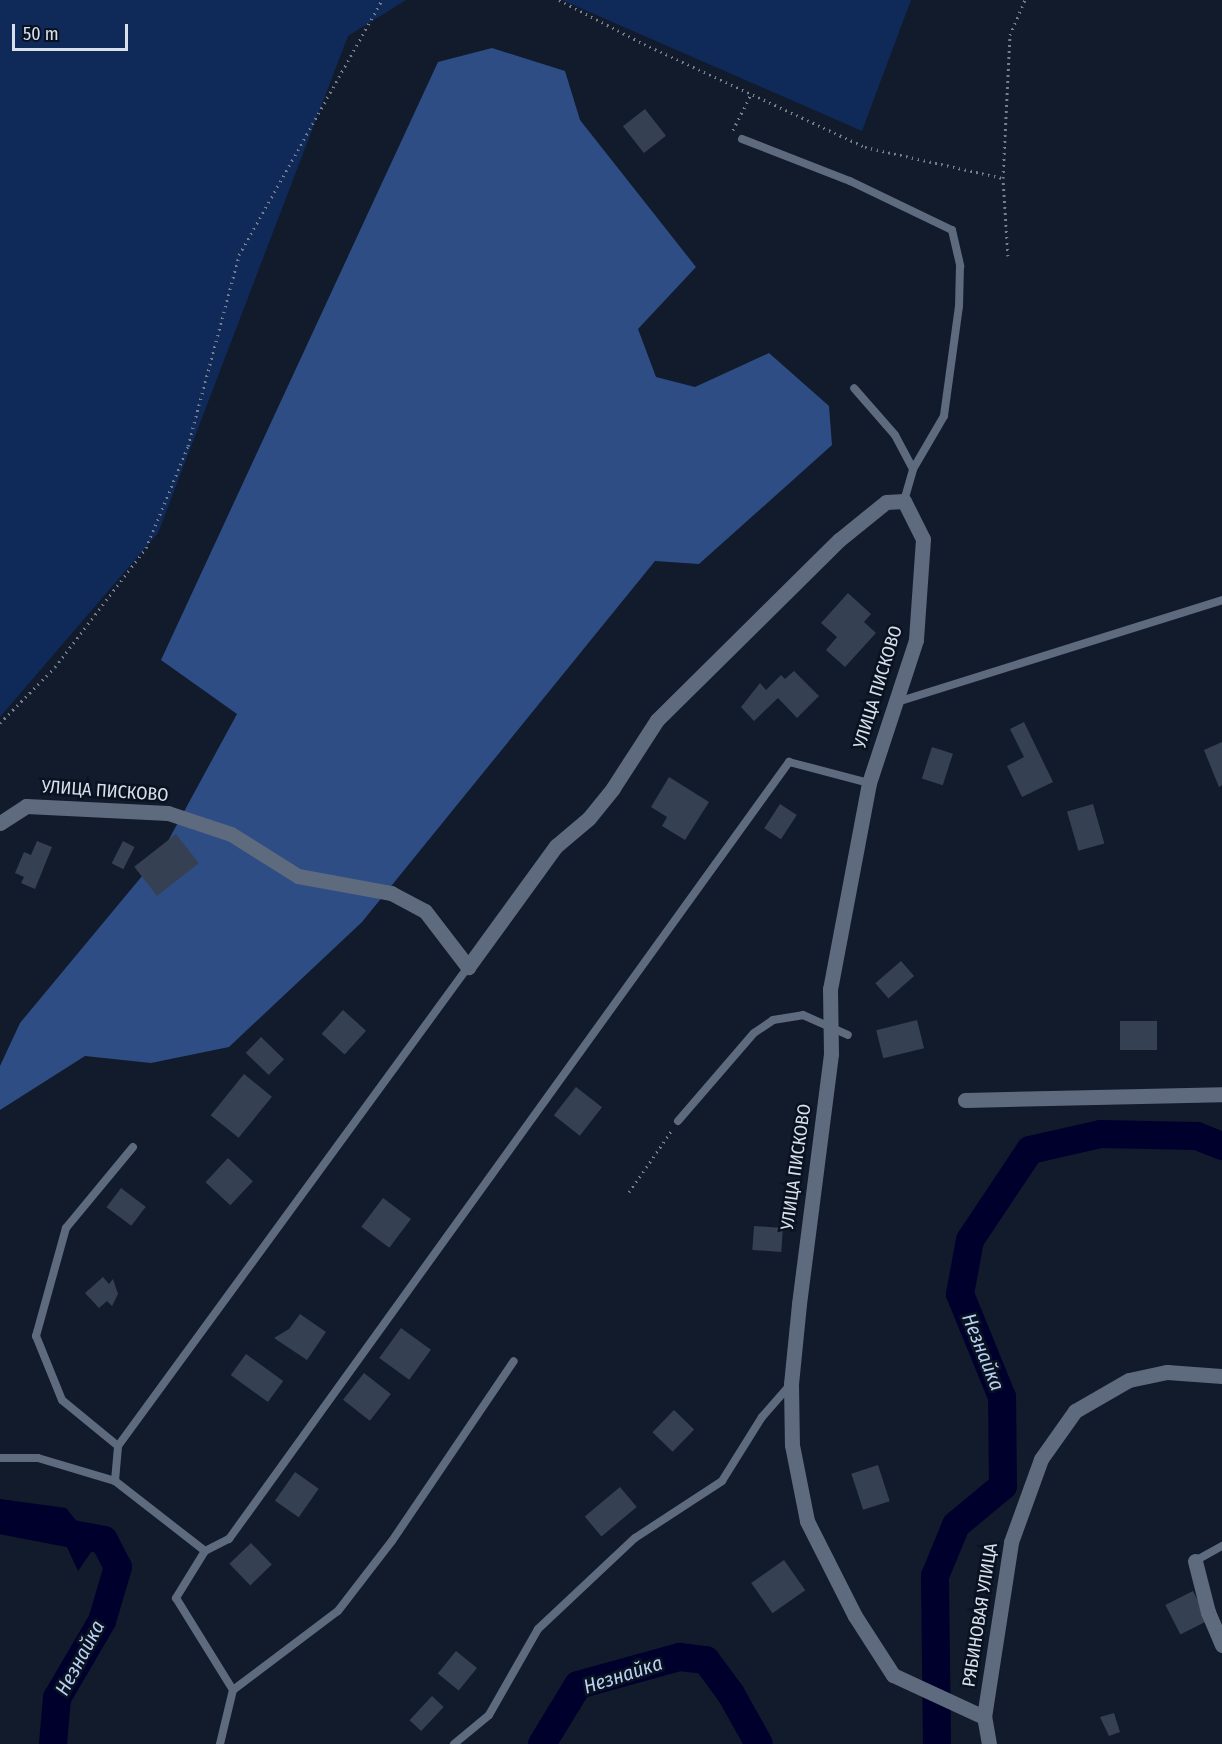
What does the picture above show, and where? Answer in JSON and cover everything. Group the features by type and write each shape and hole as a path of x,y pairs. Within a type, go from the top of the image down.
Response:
{"street":[{"name":"УЛИЦА ПИСКОВО","path":"904,501 923,538 916,640 869,783 830,990 831,1030 791,1384 792,1445 807,1521 855,1616 893,1675 984,1717"},
{"path":"468,967 556,846 589,818 613,788 657,720 840,540 886,502 904,501"},
{"name":"УЛИЦА ПИСКОВО","path":"0,823 26,806 168,813 231,834 298,876 391,893 425,911 468,967"},
{"path":"965,1100 1222,1094"},
{"name":"РЯБИНОВАЯ УЛИЦА","path":"989,1744 984,1717 1011,1542 1041,1459 1075,1411 1129,1380 1167,1372 1222,1376"},
{"path":"1195,1561 1208,1612 1222,1645"}],"lane":[{"path":"742,139 850,181 952,230 960,266 959,306 944,416 913,469 904,501"},
{"path":"854,387 895,435 913,469"},
{"path":"894,703 1222,600"},
{"path":"233,1690 176,1598 205,1551 229,1539 789,762 869,783"},
{"path":"115,1482 118,1446 468,967"},
{"path":"678,1121 754,1033 773,1020 803,1015 831,1030 848,1035"},
{"path":"118,1446 62,1400 36,1336 66,1228 133,1148"},
{"path":"220,1744 233,1690 338,1611 392,1541 514,1361"},
{"path":"454,1744 489,1715 537,1629 635,1538 722,1481 762,1418 791,1384"},
{"path":"0,1458 38,1458 115,1482 205,1551"},
{"path":"1195,1561 1222,1546"}],"path":[{"path":"0,723 55,667 146,548 188,446 239,255 382,0"},
{"path":"559,0 865,147 1003,178"},
{"path":"1008,256 1003,178 1010,35 1025,0"},
{"path":"742,139 733,130 751,94"},
{"path":"629,1192 678,1121"}],"shaded area":[{"path":"0,0 406,0 348,36 158,533 0,717"},
{"path":"562,0 911,0 862,131"},
{"path":"492,48 565,71 580,120 696,267 638,329 656,377 695,387 769,353 829,406 832,445 699,564 655,561 362,922 229,1047 151,1063 85,1056 0,1110 0,1066 20,1023 162,852 237,714 161,660 438,62"},
{"path":"0,1499 66,1508 96,1545 78,1571 65,1543 44,1535 0,1534"}],"building":[{"path":"645,109 666,136 644,153 623,126"},
{"path":"848,593 871,614 864,622 876,633 845,667 826,650 837,637 821,623"},
{"path":"794,671 819,696 797,718 778,698 754,721 741,707 760,683 766,690 781,675 785,679"},
{"path":"1024,722 1053,782 1022,797 1007,766 1024,757 1010,729"},
{"path":"1222,742 1222,785 1219,787 1204,750"},
{"path":"932,747 953,754 943,785 922,778"},
{"path":"669,777 709,802 685,840 662,826 667,817 651,807"},
{"path":"780,804 797,815 781,839 764,828"},
{"path":"1093,804 1104,843 1078,851 1067,811"},
{"path":"176,834 199,863 157,896 134,867"},
{"path":"37,841 52,847 35,889 21,883 24,877 15,873 24,852 31,855"},
{"path":"123,841 135,847 123,869 112,863"},
{"path":"901,961 914,976 888,998 875,983"},
{"path":"343,1010 366,1031 345,1055 322,1034"},
{"path":"917,1020 924,1048 883,1058 876,1030"},
{"path":"1120,1021 1157,1021 1157,1050 1120,1050"},
{"path":"261,1037 284,1059 269,1075 246,1053"},
{"path":"244,1074 272,1097 239,1138 211,1115"},
{"path":"576,1087 602,1107 580,1136 554,1115"},
{"path":"228,1158 253,1181 230,1205 205,1182"},
{"path":"121,1188 146,1207 131,1226 107,1207"},
{"path":"383,1198 411,1219 389,1248 361,1227"},
{"path":"754,1226 783,1228 781,1252 752,1250"},
{"path":"103,1277 109,1284 113,1279 118,1294 112,1306 107,1301 99,1308 85,1293"},
{"path":"300,1314 326,1332 307,1360 274,1338 289,1329"},
{"path":"401,1328 431,1350 409,1380 379,1358"},
{"path":"246,1354 283,1381 268,1402 231,1375"},
{"path":"364,1373 391,1394 370,1421 343,1400"},
{"path":"674,1410 694,1429 673,1452 652,1432"},
{"path":"878,1465 890,1501 863,1510 851,1474"},
{"path":"295,1472 319,1489 299,1517 275,1501"},
{"path":"620,1487 637,1507 601,1536 585,1517"},
{"path":"251,1543 272,1565 250,1585 229,1564"},
{"path":"784,1560 805,1590 772,1613 751,1583"},
{"path":"1193,1591 1208,1620 1180,1634 1165,1605"},
{"path":"456,1651 477,1668 459,1691 438,1674"},
{"path":"432,1696 444,1707 421,1731 409,1720"},
{"path":"1114,1713 1120,1732 1109,1736 1100,1717"}],"waterway":[{"name":"Незнайка","path":"937,1744 935,1576 956,1525 1003,1486 1002,1397 960,1294 970,1240 1030,1150 1101,1134 1197,1136 1222,1146"},
{"name":"Незнайка","path":"0,1520 104,1540 118,1567 102,1621 57,1698 53,1744"},
{"name":"Незнайка","path":"542,1744 578,1685 680,1657 706,1660 731,1694 759,1744"}]}
